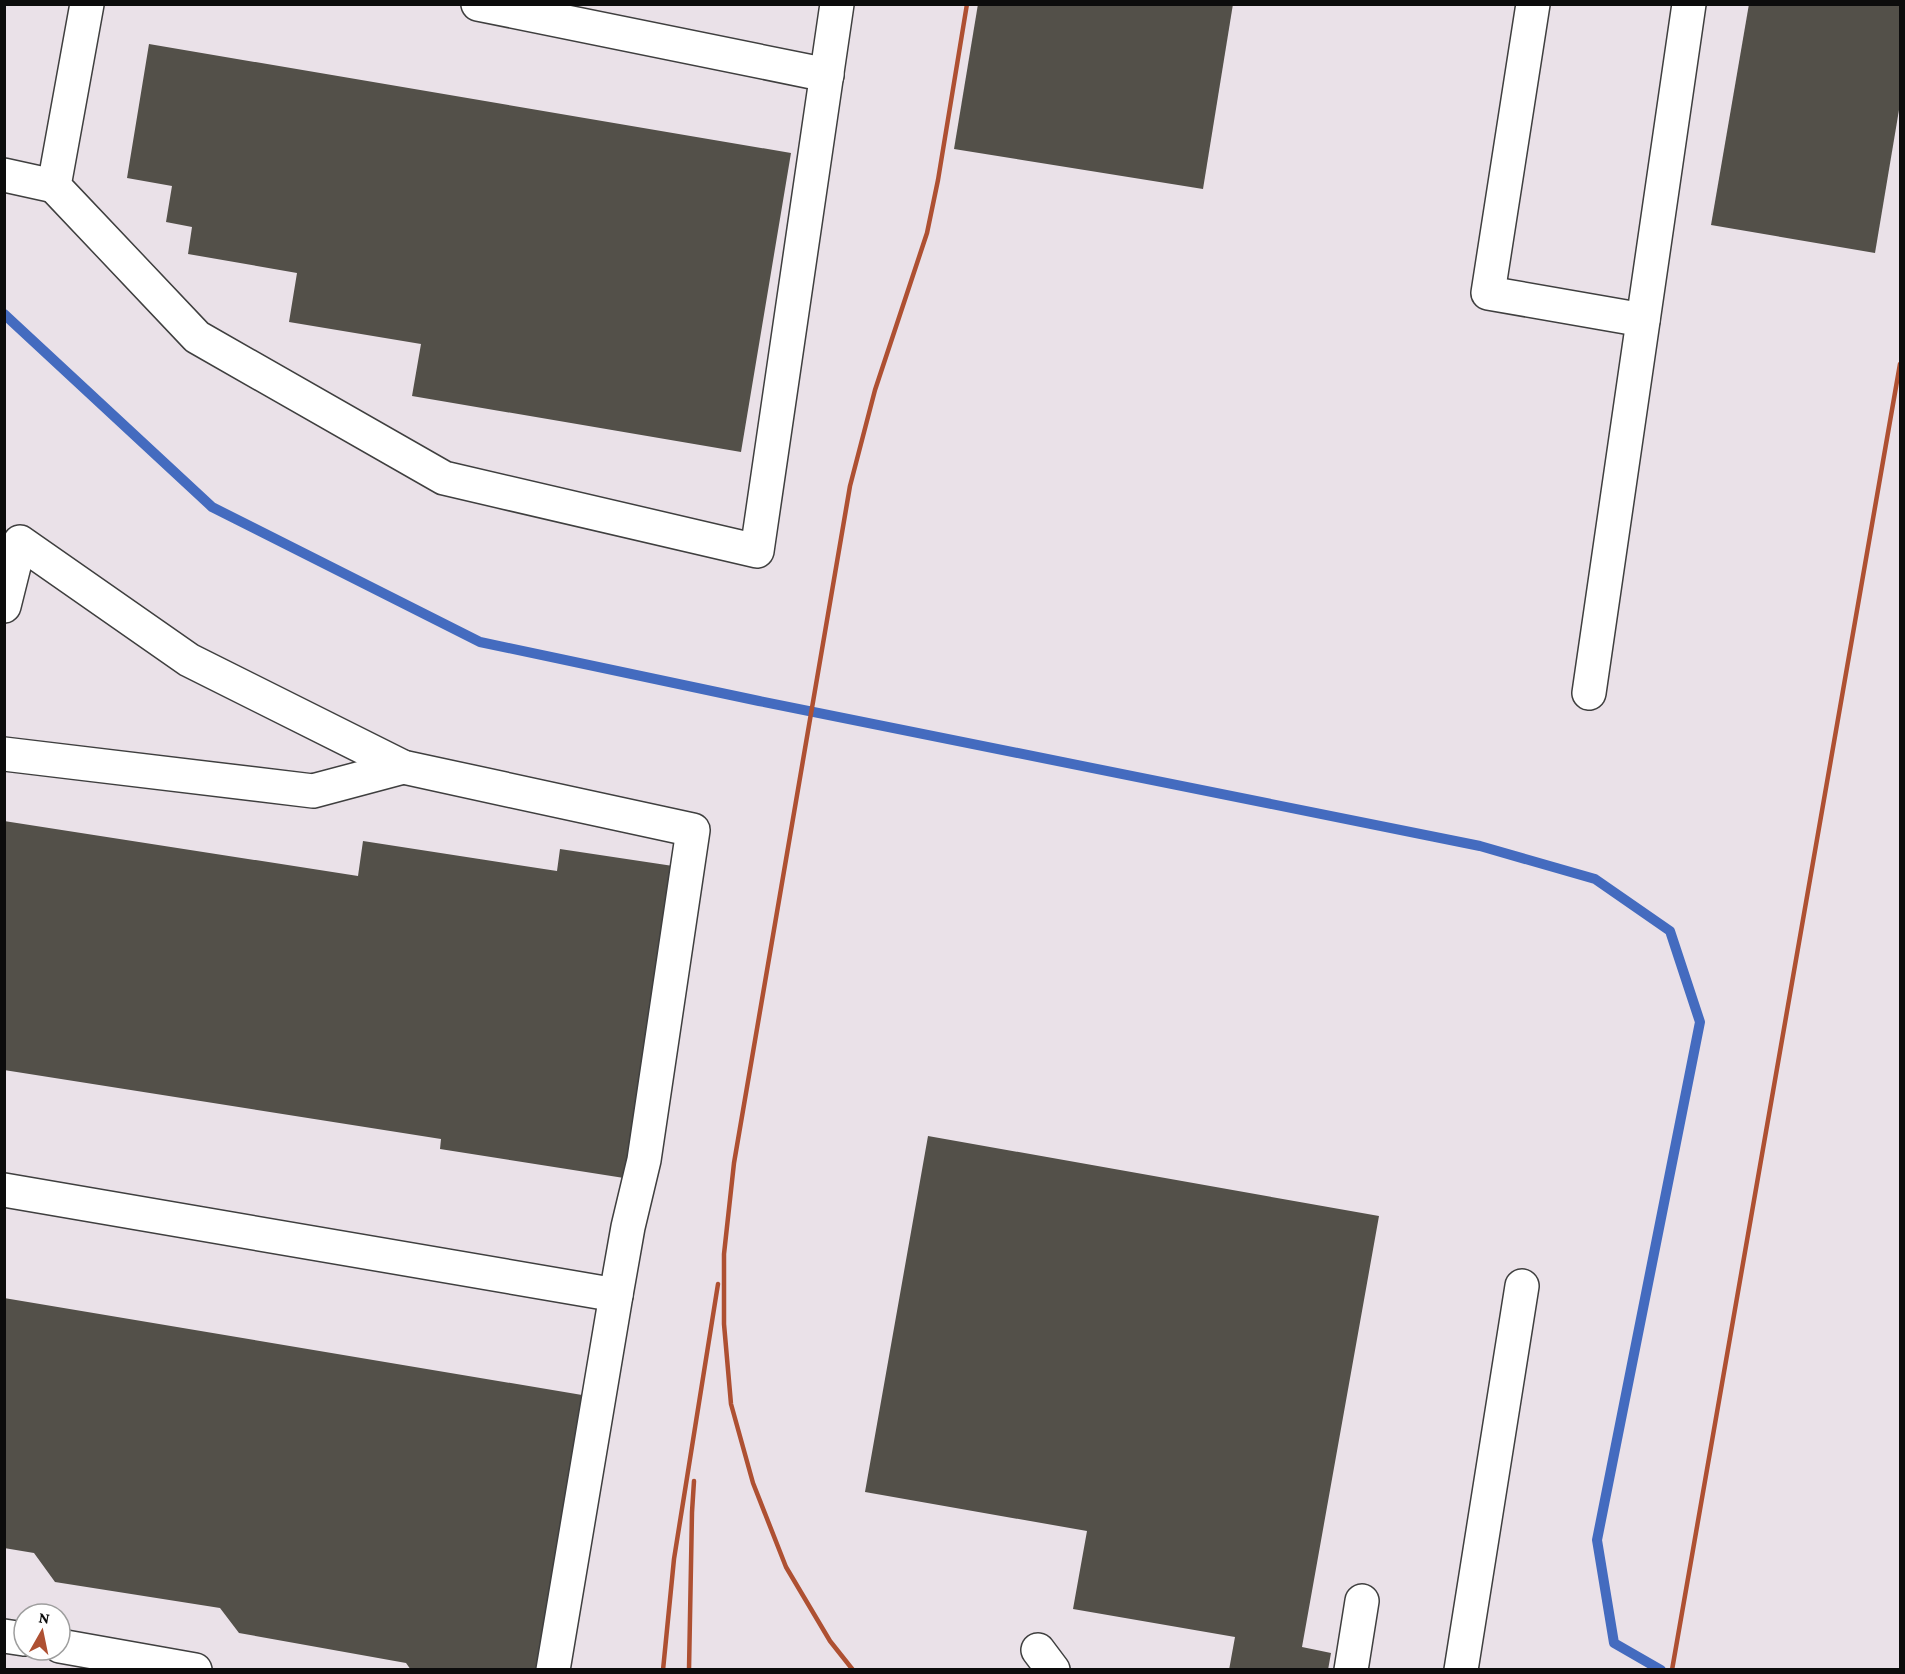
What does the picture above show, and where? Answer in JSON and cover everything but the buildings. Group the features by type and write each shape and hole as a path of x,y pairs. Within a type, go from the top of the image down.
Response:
{"lane":[{"path":"54,186 87,4"},
{"path":"478,4 826,75"},
{"path":"4,175 54,186 197,337 444,478 757,551 837,4"},
{"path":"1533,4 1488,293 1643,320"},
{"path":"1589,693 1689,4"},
{"path":"4,606 20,542 189,660 403,767 693,830 644,1160 628,1227 616,1294 553,1670"},
{"path":"4,754 313,791 403,767"},
{"path":"4,1190 616,1294"},
{"path":"1461,1670 1522,1286"},
{"path":"1351,1670 1362,1601"},
{"path":"72,1648 195,1670"}],"shaded area":[{"path":"5,5 1900,5 1900,1669 5,1670"}],"waterway":[{"path":"4,314 212,507 480,642 759,701 1480,846 1595,879 1670,931 1700,1022 1597,1540 1614,1643 1661,1670"}],"railway":[{"path":"853,1670 830,1641 786,1567 753,1483 731,1404 724,1324 724,1254 734,1163 850,486 875,390 927,233 967,4"},
{"path":"1672,1670 1900,364"},
{"path":"663,1670 674,1559 718,1284"},
{"path":"689,1670 694,1481"}]}
